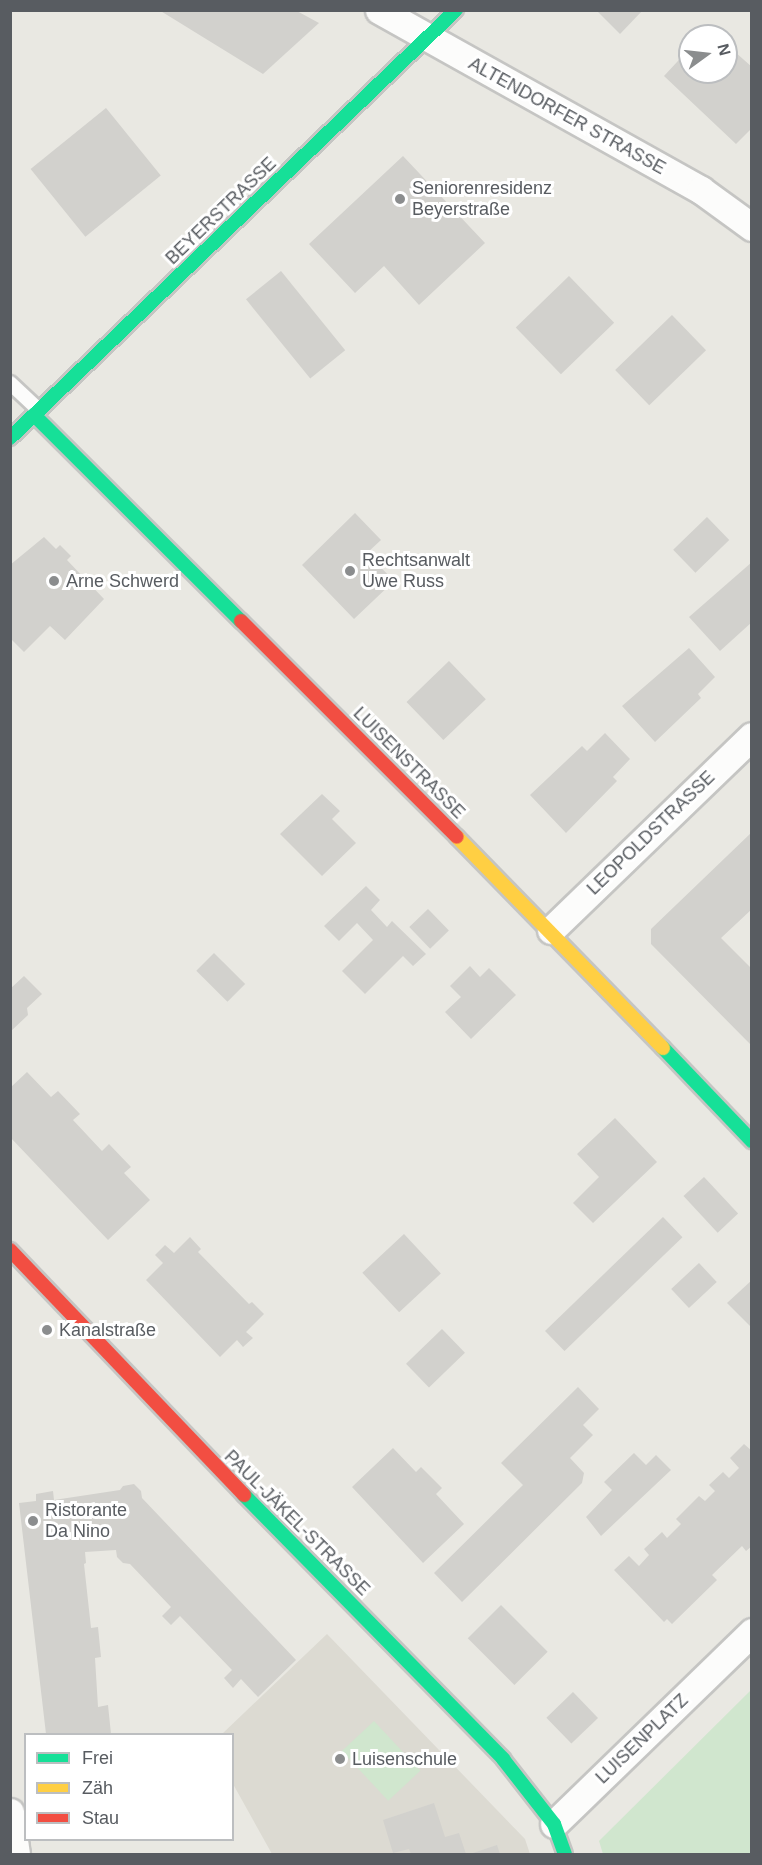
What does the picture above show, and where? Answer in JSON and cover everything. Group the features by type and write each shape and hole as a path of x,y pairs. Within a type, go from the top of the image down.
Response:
{"street":[{"name":"ALTENDORFER STRASSE","path":"379,10 427,39 701,190 752,227"},
{"name":"BEYERSTRASSE","path":"10,438 456,10"},
{"name":"LUISENSTRASSE","path":"37,412 550,930 752,1141"},
{"name":"LEOPOLDSTRASSE","path":"550,930 752,736"},
{"name":"PAUL-JÄKEL-STRASSE","path":"10,1250 180,1430 503,1759 555,1824"},
{"name":"LUISENPLATZ","path":"555,1824 752,1632"},
{"path":"10,1812 16,1854"},
{"path":"555,1824 565,1854"}],"lane":[{"path":"10,383 37,412"}],"shaded area":[{"name":"Luisenschule","path":"327,1634 525,1839 530,1854 272,1854 234,1786 234,1733 223,1733"}],"green space":[{"path":"751,1690 751,1854 603,1854 599,1841"},
{"path":"374,1721 420,1771 388,1801 342,1751"}],"building":[{"path":"159,10 295,10 319,23 263,74"},
{"path":"596,10 643,10 620,34"},
{"path":"738,55 752,67 752,128 736,144 664,76 678,61 678,84 738,84"},
{"path":"106,108 161,176 85,237 31,169"},
{"name":"Seniorenresidenz Beyerstraße","path":"403,156 485,243 419,305 384,266 355,293 309,244"},
{"path":"281,271 345,350 310,379 246,299"},
{"path":"569,276 614,323 561,374 516,327"},
{"path":"672,315 706,350 649,405 615,370"},
{"path":"355,513 381,540 367,553 394,581 354,619 302,565"},
{"path":"707,517 729,540 695,573 673,550"},
{"path":"44,537 56,549 60,545 71,556 67,560 104,599 65,640 50,626 24,652 12,640 10,641 10,565"},
{"path":"752,562 752,622 720,651 689,617"},
{"path":"689,648 715,677 698,694 701,698 655,742 622,706"},
{"path":"449,661 486,699 443,740 407,702"},
{"path":"605,733 630,759 613,777 617,781 566,833 530,795 582,746 587,751"},
{"path":"322,794 340,811 332,819 356,843 322,876 280,834"},
{"path":"752,832 752,909 721,938 752,969 752,1046 651,944 651,929"},
{"path":"366,886 380,900 371,910 387,927 392,921 426,954 413,966 403,956 365,994 342,971 373,940 357,923 339,941 324,926"},
{"path":"428,909 449,931 430,949 409,927"},
{"path":"214,953 245,984 227,1002 196,971"},
{"path":"470,966 480,977 489,968 516,995 471,1039 445,1012 461,997 450,986"},
{"path":"24,976 42,994 27,1008 28,1015 10,1032 10,989"},
{"path":"27,1072 51,1097 58,1091 80,1114 73,1120 102,1151 109,1144 131,1167 124,1173 150,1200 108,1240 10,1137 10,1088"},
{"path":"615,1118 657,1162 593,1223 573,1203 599,1177 577,1154"},
{"path":"704,1177 738,1214 718,1233 684,1196"},
{"path":"663,1217 682,1237 564,1351 545,1331"},
{"path":"404,1234 441,1273 399,1312 362,1273"},
{"path":"190,1237 201,1249 198,1252 249,1304 252,1302 264,1314 246,1332 253,1338 243,1347 237,1340 220,1357 146,1280 163,1263 155,1255 165,1245 174,1253"},
{"path":"699,1263 717,1282 689,1308 671,1289"},
{"path":"752,1280 752,1328 727,1303"},
{"path":"442,1329 465,1353 429,1387 406,1364"},
{"path":"578,1387 599,1409 583,1425 593,1435 570,1458 584,1473 582,1483 462,1602 434,1573 523,1485 501,1463"},
{"path":"744,1444 752,1451 752,1546 746,1551 742,1546 712,1575 717,1580 672,1624 667,1619 664,1622 614,1570 629,1556 639,1566 649,1555 644,1549 662,1532 667,1538 681,1524 676,1519 699,1496 705,1501 715,1491 709,1485 723,1472 729,1478 739,1468 730,1458"},
{"path":"393,1448 416,1472 421,1467 442,1488 436,1494 464,1524 423,1563 352,1487"},
{"path":"634,1453 646,1465 656,1455 671,1470 601,1536 586,1517 612,1490 604,1482"},
{"path":"134,1484 141,1491 142,1498 296,1660 258,1697 241,1679 233,1688 224,1678 232,1670 180,1616 171,1625 162,1616 171,1607 130,1564 123,1563 117,1557 116,1550 85,1552 86,1563 84,1564 91,1628 98,1627 101,1657 95,1658 98,1707 108,1705 111,1733 46,1733 19,1503 36,1501 36,1494 53,1491 54,1500 120,1490 123,1486"},
{"path":"501,1605 548,1652 514,1685 468,1638"},
{"path":"573,1692 598,1718 571,1744 546,1718"},
{"path":"434,1803 445,1837 459,1833 466,1854 411,1854 409,1849 393,1853 383,1820"},
{"path":"497,1845 500,1854 470,1854"}],"traffic: fast":[{"path":"10,438 456,10"},
{"path":"34,415 241,621"},
{"path":"663,1048 752,1141"},
{"path":"244,1495 503,1759 554,1824 565,1854"}],"traffic: slow":[{"path":"457,837 663,1048"}],"traffic: jam":[{"path":"241,621 457,837"},
{"path":"10,1250 244,1495"}],"place":[{"name":"Seniorenresidenz Beyerstraße","path":"400,199"},
{"name":"Rechtsanwalt Uwe Russ","path":"350,571"},
{"name":"Arne Schwerd","path":"54,581"},
{"name":"Kanalstraße","path":"47,1330"},
{"name":"Ristorante Da Nino","path":"33,1521"},
{"name":"Luisenschule","path":"340,1759"}]}
